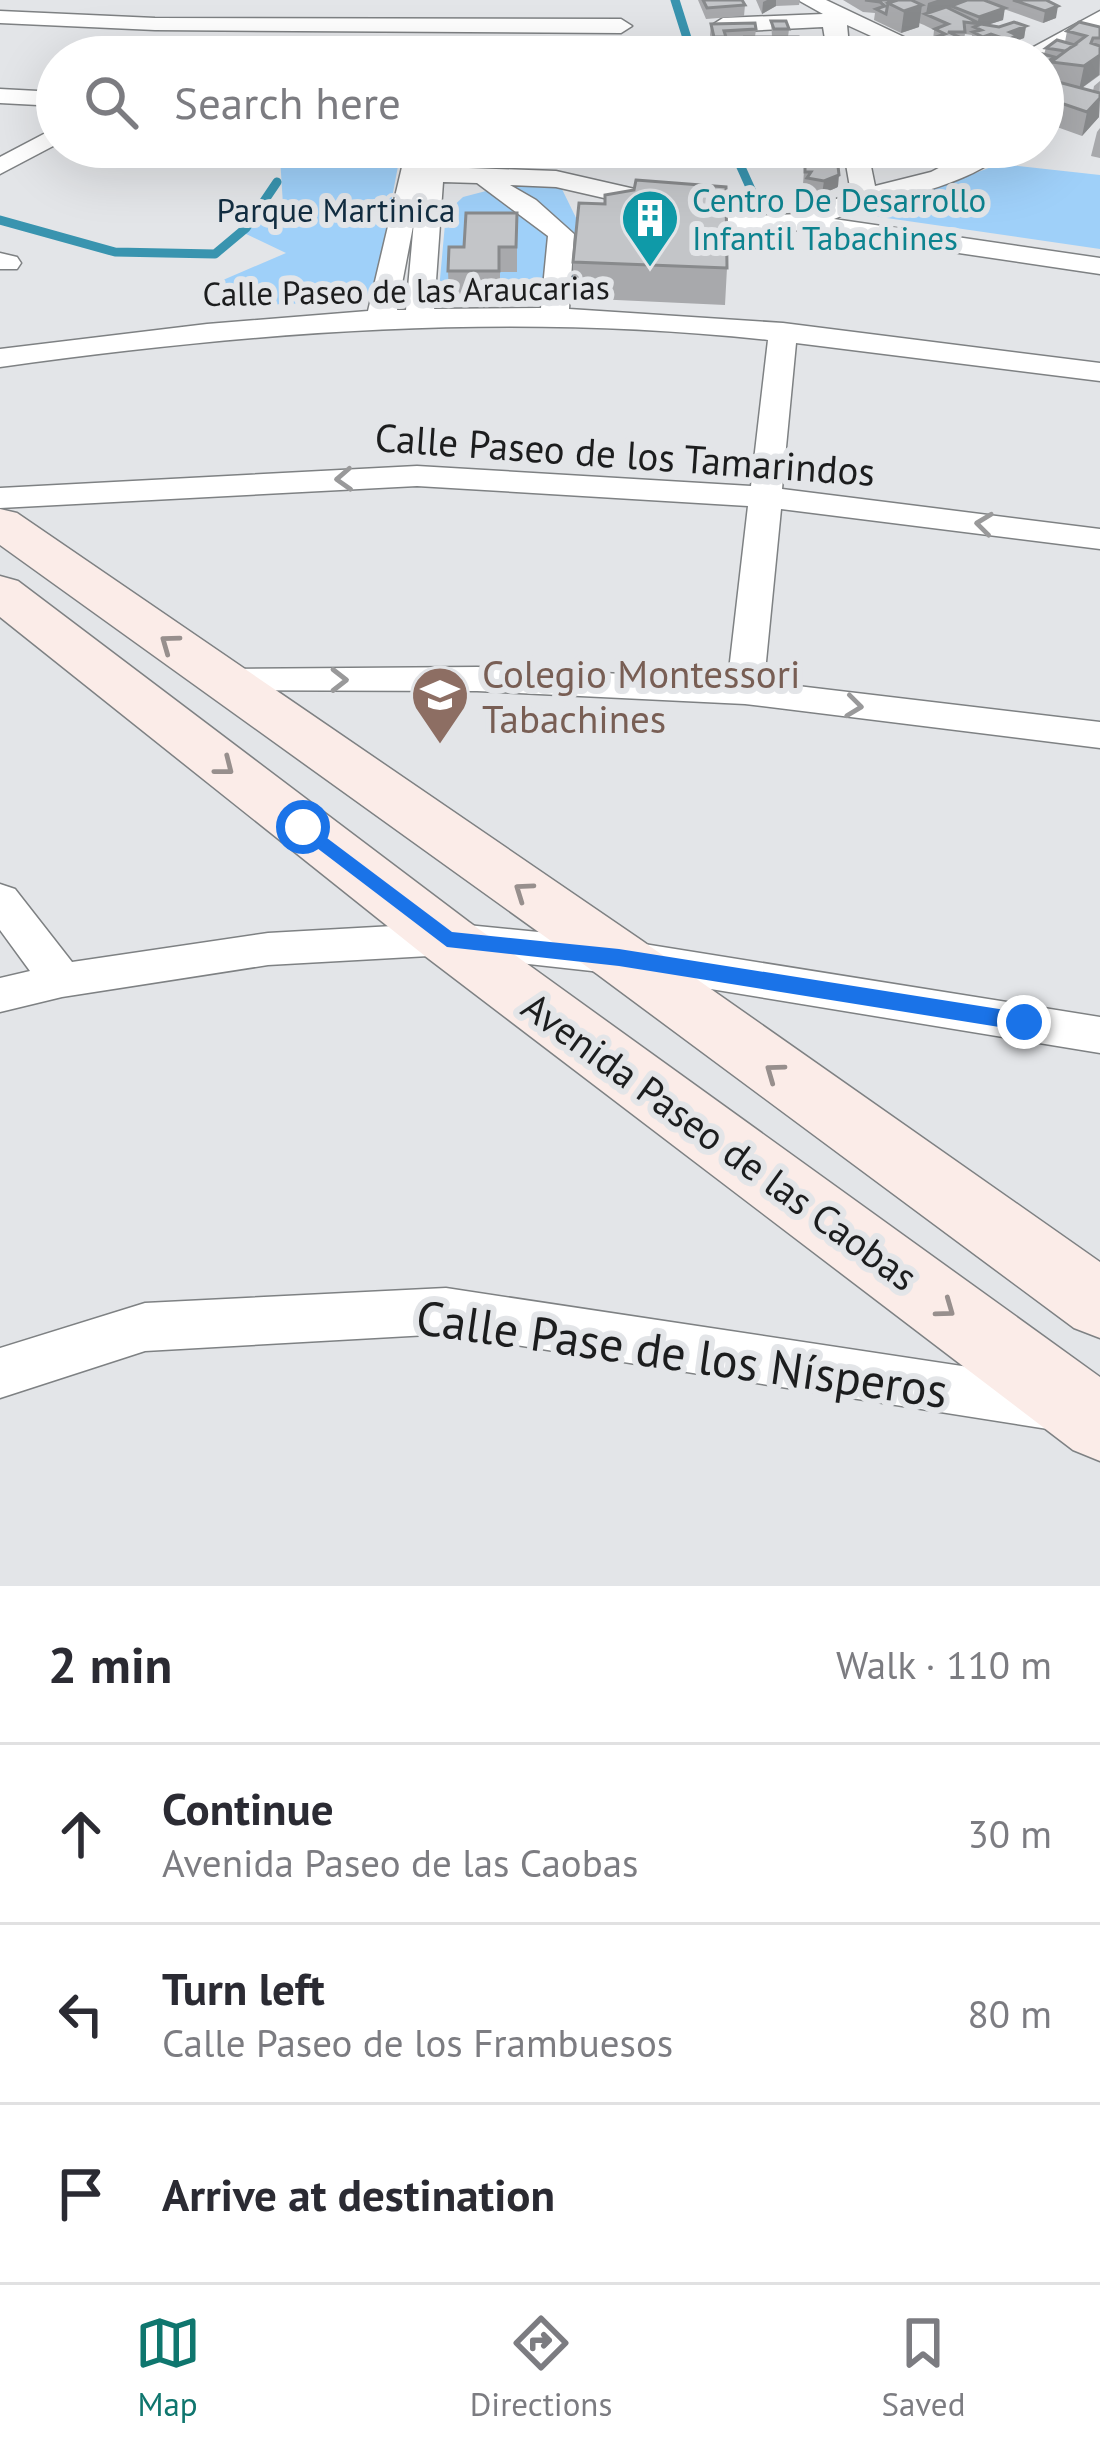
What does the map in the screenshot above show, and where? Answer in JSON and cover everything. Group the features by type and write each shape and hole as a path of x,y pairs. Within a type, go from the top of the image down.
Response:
{"main road":[{"path":"0,523 619,957 1100,1304"},
{"name":"Avenida Paseo de las Caobas","path":"0,592 447,939 1091,1416"}],"street":[{"path":"151,32 167,0"},
{"path":"808,0 840,20 881,36"},
{"path":"1056,7 1097,21"},
{"path":"0,16 151,32 621,26"},
{"path":"723,25 840,20"},
{"path":"840,20 840,36"},
{"path":"1064,38 1097,21"},
{"path":"0,96 36,98"},
{"path":"0,166 36,146"},
{"path":"380,322 411,168"},
{"path":"414,168 430,205 419,321"},
{"path":"453,168 556,179 753,224 804,222 1100,266"},
{"path":"859,168 864,197"},
{"path":"804,222 864,197 957,168"},
{"path":"430,205 518,176"},
{"path":"489,183 527,205 561,234 554,316"},
{"name":"Calle Paseo de las Araucarias","path":"0,358 187,331 554,316 783,332 1100,372"},
{"path":"745,692 783,332"},
{"name":"Calle Paseo de los Tamarindos","path":"0,498 417,476 765,496 1100,539"},
{"path":"222,681 477,680 745,692 1100,735"},
{"path":"0,900 62,980"},
{"path":"0,995 62,980 268,949 447,939 619,957 1100,1035"},
{"name":"Calle Pase de los Nísperos","path":"0,1373 145,1327 446,1311 1091,1416"}],"green space":[{"name":"Parque Martinica","path":"281,168 398,168 374,292 351,302 220,306 223,280 286,253 244,233 283,205"},
{"path":"989,168 1100,175 1100,249 866,215"},
{"path":"520,182 559,183 580,226 573,298 456,299 439,290 446,213 463,197"}],"building":[{"path":"703,0 742,0 745,5 707,8"},
{"path":"865,0 898,0 888,3 886,14 876,9 885,6 880,2"},
{"path":"967,0 1005,8 979,17 951,6"},
{"path":"1013,0 1046,0 1058,6 1045,11"},
{"path":"888,3 922,5 904,11"},
{"path":"946,7 981,24 964,22 965,32 939,36 945,34 935,29 948,24 925,14"},
{"path":"771,21 786,21 789,29 774,29"},
{"path":"1014,22 1026,26 1010,32 1015,36 981,36 973,32 981,30 974,27"},
{"path":"1079,22 1100,27 1100,38 1091,43 1100,46 1100,55 1084,66 1064,64 1064,52 1086,36 1067,31"},
{"path":"755,23 756,29 714,36 711,24"},
{"path":"1064,84 1100,93 1087,112 1064,104"},
{"path":"805,168 838,168 839,175 824,181 807,178 811,172"},
{"path":"636,180 726,187 727,268 573,262 579,203 605,204 605,195 634,190"},
{"path":"466,213 517,213 516,247 499,247 499,271 448,271 449,247 464,247"}],"waterway":[{"path":"675,0 686,36"},
{"path":"741,168 758,205"},
{"path":"0,220 115,252 215,254 246,228 277,182"}],"place":[{"name":"Centro De Desarrollo Infantil Tabachines","path":"650,269"},
{"name":"Colegio Montessori Tabachines","path":"440,746"}],"route":[{"path":"303,827 447,939 619,957 1024,1022"}]}
